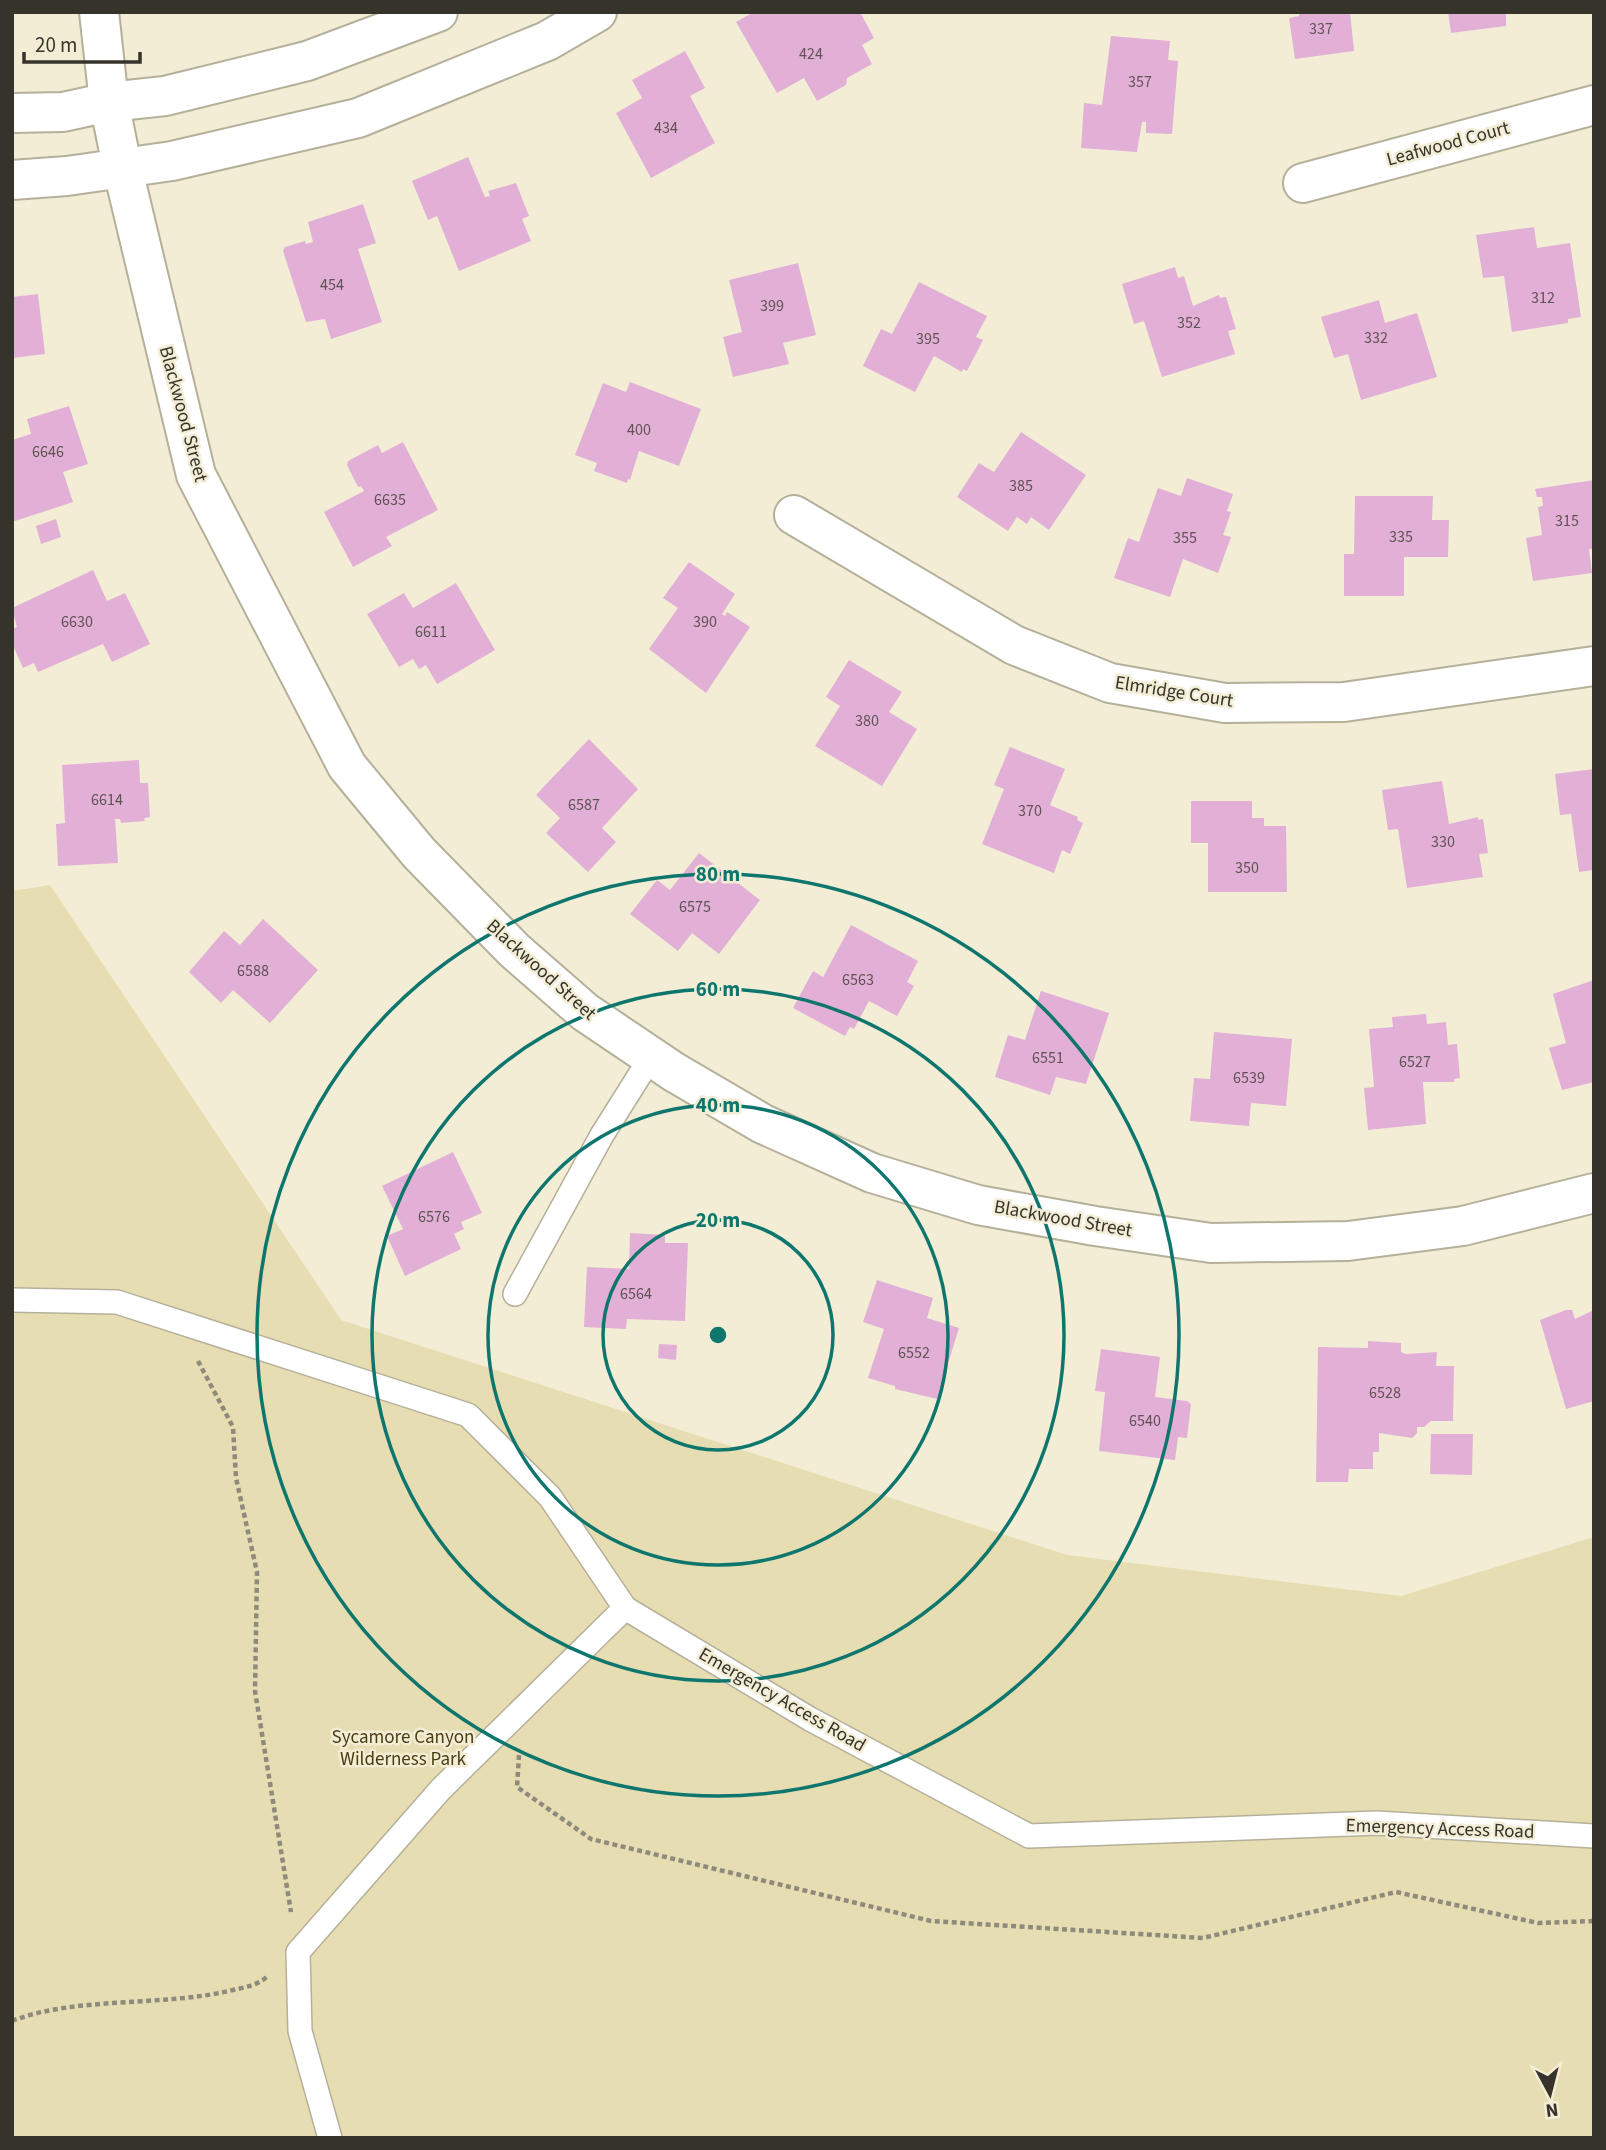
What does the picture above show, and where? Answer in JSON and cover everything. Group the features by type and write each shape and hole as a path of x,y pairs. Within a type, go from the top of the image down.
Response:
{"street":[{"name":"Blackwood Street","path":"99,12 109,102 122,166 196,475 347,766 419,853 514,950 585,1012 651,1057 763,1124 872,1173 978,1205 1211,1243 1348,1241 1463,1226 1594,1193"},
{"path":"12,113 62,112 109,102 165,96 307,61 438,12"},
{"path":"12,180 67,176 122,166 172,161 358,118 547,41 597,12"},
{"name":"Leafwood Court","path":"1303,183 1594,105"},
{"name":"Elmridge Court","path":"794,515 1014,645 1110,683 1225,703 1344,702 1594,666"}],"lane":[{"path":"515,1294 602,1135 651,1057"},
{"path":"12,1300 117,1302 468,1415 550,1497 625,1608 441,1790 298,1952 300,2031 330,2138"},
{"name":"Emergency Access Road","path":"625,1608 810,1719 1029,1836 1377,1823 1594,1836"}],"path":[{"path":"12,2021 70,2010 208,1996 260,1983 298,1952 255,1690 257,1572 236,1478 233,1427 198,1363 186,1324"},
{"path":"522,1709 517,1787 591,1839 932,1921 1203,1938 1396,1892 1538,1923 1594,1921"}],"green space":[{"name":"Sycamore Canyon Wilderness Park","path":"50,885 341,1320 1067,1555 1401,1596 1594,1537 1594,2138 12,2138 12,891"}],"building":[{"path":"754,12 860,12 874,38 862,45 872,64 847,78 846,85 817,101 804,78 777,93 736,22"},
{"path":"1299,12 1350,12 1354,51 1295,59 1289,18 1299,16"},
{"path":"1448,12 1506,12 1506,26 1451,33"},
{"path":"1111,36 1170,41 1168,60 1178,61 1172,134 1146,133 1146,122 1142,122 1137,152 1081,148 1084,103 1102,105"},
{"path":"685,51 705,88 690,96 715,143 651,178 616,113 642,98 632,80"},
{"path":"468,157 485,197 490,196 488,191 516,183 529,216 522,219 531,241 459,271 437,216 428,220 412,181"},
{"path":"363,204 376,243 358,249 382,322 331,339 325,319 306,322 283,251 285,247 305,241 306,244 313,242 308,222"},
{"path":"1534,227 1537,248 1570,243 1581,317 1568,319 1568,323 1512,332 1504,276 1483,278 1476,235"},
{"path":"798,263 816,335 783,343 789,364 733,377 723,337 742,332 729,280"},
{"path":"1175,267 1178,278 1184,276 1193,306 1219,295 1220,298 1226,297 1236,329 1228,331 1235,354 1162,377 1144,321 1134,324 1122,284"},
{"path":"919,282 987,316 976,337 983,340 967,371 963,369 962,372 934,356 915,392 863,366 881,329 892,334"},
{"path":"38,294 45,354 12,358 12,297"},
{"path":"1379,300 1385,323 1417,313 1437,377 1361,400 1348,354 1334,358 1321,317"},
{"path":"630,382 701,409 679,466 639,451 627,483 594,471 597,463 575,455 603,383 626,392"},
{"path":"69,406 88,464 63,472 73,502 12,522 12,440 31,434 27,419"},
{"path":"1021,432 1086,475 1049,530 1031,517 1027,524 1017,517 1008,531 957,497 979,463 994,472"},
{"path":"403,442 438,510 386,537 392,546 353,567 324,512 364,491 361,486 358,487 347,465 348,461 378,445 382,453"},
{"path":"1187,478 1233,494 1227,511 1231,512 1223,535 1231,537 1218,573 1183,559 1170,597 1114,578 1128,538 1139,542 1158,488 1181,496"},
{"path":"1594,480 1594,549 1589,549 1592,573 1533,581 1526,538 1542,535 1538,507 1543,506 1542,497 1537,497 1535,489"},
{"path":"1355,496 1433,496 1432,520 1449,520 1448,557 1404,557 1404,596 1344,596 1344,554 1354,554"},
{"path":"56,519 61,537 41,544 36,526"},
{"path":"689,562 735,594 722,614 725,616 727,612 750,627 706,693 649,649 678,608 663,598"},
{"path":"93,570 107,601 125,593 150,644 112,662 103,644 38,672 34,663 23,668 12,643 12,629 17,627 12,608"},
{"path":"456,583 495,650 437,684 426,665 419,669 413,659 399,667 367,614 404,593 413,608"},
{"path":"849,660 902,692 889,712 917,729 882,786 815,746 840,706 826,697"},
{"path":"589,739 638,789 602,828 616,842 588,872 546,833 560,818 536,795"},
{"path":"1010,747 1065,769 1050,805 1078,817 1077,820 1083,823 1070,854 1062,850 1054,873 982,844 1004,789 994,785"},
{"path":"139,760 140,783 148,783 150,817 144,818 145,821 121,823 120,819 115,819 118,863 58,866 56,824 65,823 62,765"},
{"path":"1594,769 1594,870 1579,872 1571,814 1560,815 1555,774"},
{"path":"1442,781 1449,824 1478,817 1478,820 1483,819 1488,853 1479,854 1483,877 1407,888 1398,829 1388,830 1382,790"},
{"path":"1191,801 1252,801 1252,818 1264,818 1264,826 1286,826 1287,892 1208,892 1208,843 1191,843"},
{"path":"699,853 760,900 719,954 692,933 678,951 630,914 657,880 670,890"},
{"path":"263,919 318,970 270,1023 233,990 221,1003 189,972 224,931 240,945"},
{"path":"851,925 918,961 907,982 914,986 897,1016 869,1001 854,1029 850,1027 845,1036 793,1008 813,971 823,977"},
{"path":"1594,980 1594,1082 1562,1090 1549,1048 1566,1043 1553,994"},
{"path":"1041,991 1109,1013 1086,1084 1056,1077 1050,1095 995,1077 1008,1035 1025,1040"},
{"path":"1426,1014 1427,1024 1446,1022 1448,1045 1457,1044 1460,1078 1454,1079 1454,1082 1423,1082 1426,1124 1368,1130 1364,1088 1374,1087 1369,1029 1393,1027 1392,1017"},
{"path":"1214,1032 1292,1039 1286,1106 1251,1103 1249,1126 1190,1121 1194,1078 1210,1079"},
{"path":"453,1152 482,1213 461,1222 464,1229 454,1234 461,1249 405,1276 387,1236 403,1229 382,1186"},
{"path":"630,1233 665,1235 665,1243 688,1243 685,1321 627,1319 626,1329 584,1327 587,1267 629,1269"},
{"path":"877,1280 933,1298 927,1318 959,1328 937,1399 895,1389 895,1386 868,1378 884,1329 863,1322"},
{"path":"1572,1310 1575,1319 1594,1310 1594,1401 1566,1409 1540,1320"},
{"path":"1368,1341 1401,1343 1401,1352 1406,1354 1437,1352 1436,1366 1454,1366 1453,1421 1431,1421 1424,1427 1417,1427 1417,1433 1412,1438 1379,1433 1379,1452 1373,1452 1373,1469 1349,1469 1348,1482 1316,1482 1318,1347 1368,1348"},
{"path":"659,1344 677,1345 676,1360 658,1358"},
{"path":"1101,1349 1160,1357 1155,1397 1187,1401 1191,1404 1187,1438 1178,1437 1175,1460 1099,1451 1105,1392 1095,1391"},
{"path":"1431,1434 1473,1434 1472,1475 1430,1474"}]}
